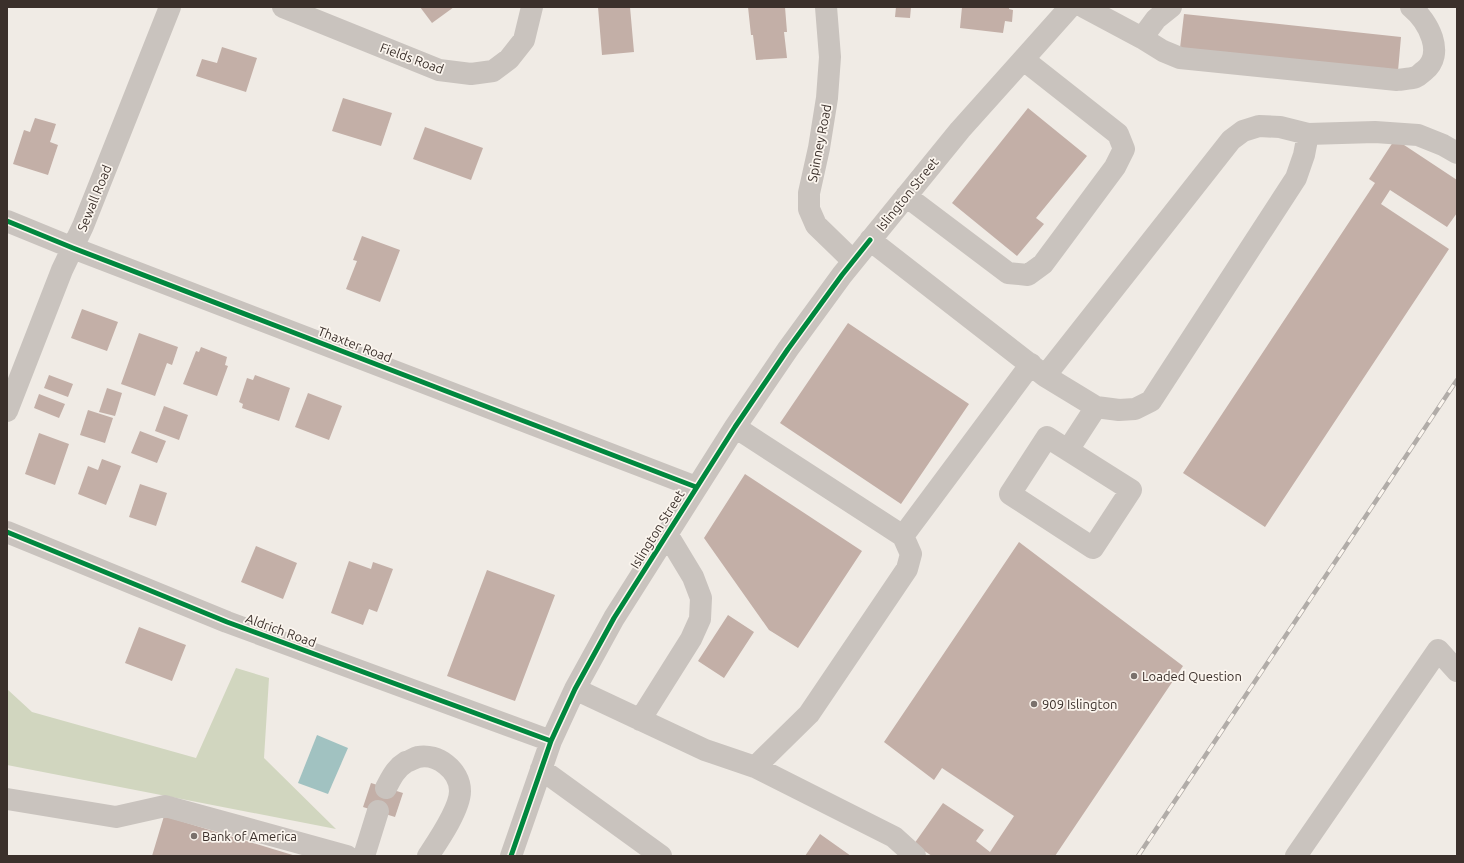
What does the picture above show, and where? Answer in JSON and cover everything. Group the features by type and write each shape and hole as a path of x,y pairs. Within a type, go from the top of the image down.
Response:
{"street":[{"name":"Sewall Road","path":"7,410 62,270 83,226 170,7"},
{"name":"Fields Road","path":"283,7 438,70 471,74 493,71 509,59 524,40 532,7"},
{"name":"Spinney Road","path":"826,7 830,57 827,98 810,193 809,209 816,225 853,261"},
{"name":"Islington Street","path":"511,856 551,741 575,689 614,618 735,427 788,349 853,261 960,130 1070,7"},
{"path":"1084,7 1163,51 1180,58 1397,80 1417,77 1429,67 1434,53 1433,39 1425,21 1411,7"},
{"path":"1142,38 1156,19 1171,7"},
{"path":"906,196 1008,272 1028,275 1043,264 1115,167 1124,149 1118,134 1024,60"},
{"path":"903,536 1038,370 1231,140 1243,131 1259,126 1280,127 1308,134 1375,132 1418,135 1443,145 1457,153"},
{"path":"870,240 1038,370 1096,406 1119,410 1135,409 1151,401 1296,178 1304,155 1308,134"},
{"name":"Thaxter Road","path":"7,221 72,248 696,487"},
{"path":"1068,450 1096,406"},
{"path":"735,427 903,536 911,554 907,569 809,714 755,766"},
{"path":"1047,437 1068,450 1131,490 1093,548 1010,494 1047,437"},
{"name":"Aldrich Road","path":"7,532 227,622 551,741"},
{"path":"640,720 692,639 700,619 701,598 693,577 667,534"},
{"path":"1296,856 1438,650 1457,671"},
{"path":"575,689 704,750 755,766 894,837 915,856"},
{"path":"386,788 396,771 405,763 418,757 431,757 446,763 456,775 460,790 456,806 440,839 428,856"},
{"path":"541,769 661,856"},
{"path":"7,799 116,817 165,806 347,856"},
{"path":"364,856 378,811"}],"green space":[{"path":"236,668 269,678 264,758 336,829 7,765 7,689 32,712 196,758"}],"water":[{"path":"317,735 348,748 328,794 298,783"}],"building":[{"path":"420,7 454,7 432,23"},
{"path":"598,7 630,7 634,52 602,55"},
{"path":"748,7 785,7 787,32 784,32 787,58 756,60 753,35 751,35"},
{"path":"896,7 911,7 910,18 895,17"},
{"path":"962,7 1009,7 1009,9 1013,10 1012,22 1005,21 1003,33 960,28"},
{"path":"1184,14 1401,37 1398,71 1180,48"},
{"path":"222,47 257,58 246,92 196,76 202,59 217,63"},
{"path":"343,98 392,113 381,146 332,131"},
{"path":"1028,108 1087,156 1036,218 1044,224 1017,256 952,203"},
{"path":"35,118 56,124 50,142 58,145 48,175 13,164 24,130 30,132"},
{"path":"425,127 483,148 471,180 413,159"},
{"path":"1395,139 1457,180 1457,213 1447,227 1390,190 1381,204 1449,249 1265,527 1183,473 1375,183 1369,179"},
{"path":"362,236 400,250 380,302 346,289 357,261 353,260"},
{"path":"82,309 118,322 107,351 71,338"},
{"path":"848,323 969,404 901,504 780,423"},
{"path":"139,333 178,347 172,365 167,363 155,396 121,384"},
{"path":"201,347 227,357 225,365 228,366 217,396 183,384 196,351 199,352"},
{"path":"49,375 73,384 68,397 44,388"},
{"path":"255,375 290,388 279,421 242,408 243,404 239,402 247,378 253,380"},
{"path":"107,388 122,393 115,416 99,412"},
{"path":"308,393 342,406 329,440 295,427"},
{"path":"39,394 65,404 59,418 34,408"},
{"path":"164,406 188,415 179,440 155,431"},
{"path":"88,410 113,418 105,443 80,435"},
{"path":"140,431 166,441 157,463 131,453"},
{"path":"39,433 69,444 55,485 25,474"},
{"path":"102,459 121,466 106,505 78,494 88,466 98,470"},
{"path":"745,474 862,551 798,648 769,630 704,538"},
{"path":"140,484 167,493 156,526 129,517"},
{"name":"909 Islington","path":"1019,542 1183,666 1055,856 932,856 914,844 943,803 984,830 976,841 990,852 1014,816 942,768 934,780 884,742"},
{"path":"256,546 297,563 283,599 241,582"},
{"path":"349,561 371,569 373,562 393,569 377,612 369,609 363,625 331,613"},
{"path":"487,570 555,595 515,701 447,676"},
{"path":"728,615 754,632 724,678 698,661"},
{"path":"139,627 186,645 172,681 125,663"},
{"path":"371,783 403,793 395,817 363,807"},
{"name":"Bank of America","path":"164,816 296,856 152,856"},
{"path":"820,834 851,856 805,856"}],"railway":[{"path":"1138,856 1457,380"}],"cycle path":[{"path":"7,221 73,248 696,487"},
{"path":"511,856 551,741 575,689 614,618 735,427 788,349 842,275 870,240"},
{"path":"7,532 227,622 551,741"}],"place":[{"name":"Loaded Question","path":"1134,676"},
{"name":"909 Islington","path":"1034,704"},
{"name":"Bank of America","path":"194,836"}]}
